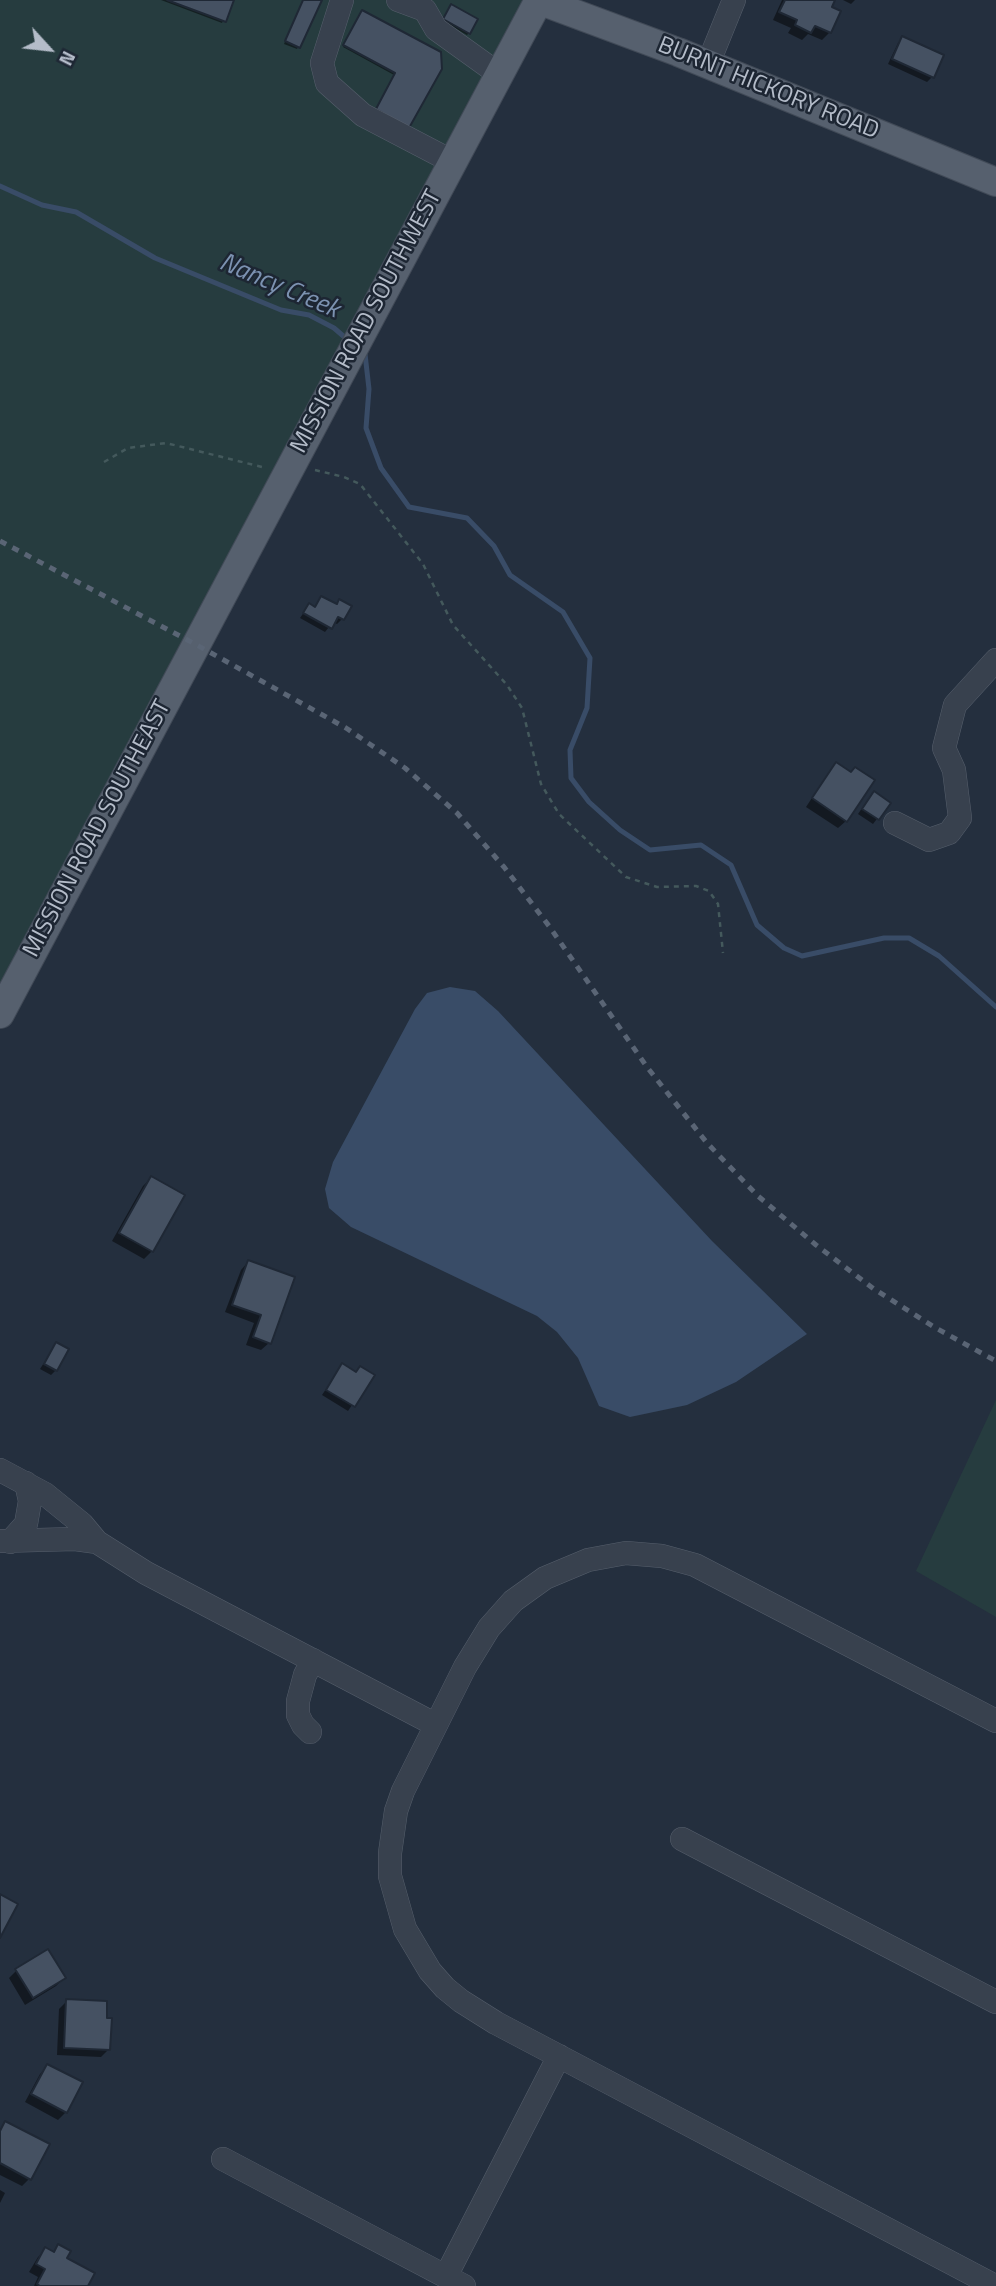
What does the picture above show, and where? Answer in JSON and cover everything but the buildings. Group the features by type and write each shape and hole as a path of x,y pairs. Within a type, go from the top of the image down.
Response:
{"main road":[{"name":"MISSION ROAD SOUTHWEST","path":"195,644 539,0"},
{"name":"BURNT HICKORY ROAD","path":"539,0 708,64 996,182"},
{"name":"MISSION ROAD SOUTHEAST","path":"0,1014 195,644"}],"street":[{"path":"342,0 321,63 327,83 363,115 453,162"},
{"path":"398,0 425,10 436,29 500,75"},
{"path":"708,64 729,2"},
{"path":"895,823 929,840 949,833 960,818 954,771 944,748 955,705 996,660"},
{"path":"0,1470 45,1494 82,1524 97,1542 146,1573 436,1724"},
{"path":"5,1542 26,1524 30,1501 26,1483"},
{"path":"5,1542 75,1539 97,1542"},
{"path":"995,2286 478,2013 445,1988 430,1971 405,1929 390,1876 392,1831 403,1791 477,1645 513,1601 545,1578 588,1560 626,1553 662,1556 695,1565 996,1721"},
{"path":"310,1732 298,1715 298,1701 300,1689 313,1660"},
{"path":"682,1839 996,2002"},
{"path":"223,2159 455,2281 559,2056"}],"path":[{"path":"104,462 128,448 166,443 289,469 344,477 360,484 423,564 453,625 508,685 522,708 541,784 559,814 626,877 657,887 695,886 709,891 718,904 723,953"}],"green space":[{"path":"0,0 538,0 0,988"},
{"path":"996,1400 996,1617 916,1571"}],"water":[{"path":"450,987 475,991 498,1011 712,1241 807,1334 736,1382 687,1405 630,1417 599,1406 578,1358 557,1332 537,1316 351,1227 329,1208 325,1189 333,1162 415,1009 427,993"}],"waterway":[{"name":"Nancy Creek","path":"0,186 42,205 76,212 155,258 281,310 309,315 334,328 349,341"},
{"name":"Nancy Creek","path":"362,351 365,354 369,389 366,428 381,468 409,507 467,518 494,546 510,575 563,612 590,658 587,708 570,750 571,778 589,802 620,830 650,850 701,845 731,865 757,925 784,948 802,956 884,938 909,938 939,956 996,1007"}],"railway":[{"path":"0,541 195,644 346,728 405,768 457,813 504,867 549,926 647,1067 707,1143 758,1196 874,1289 934,1327 996,1361"}]}
